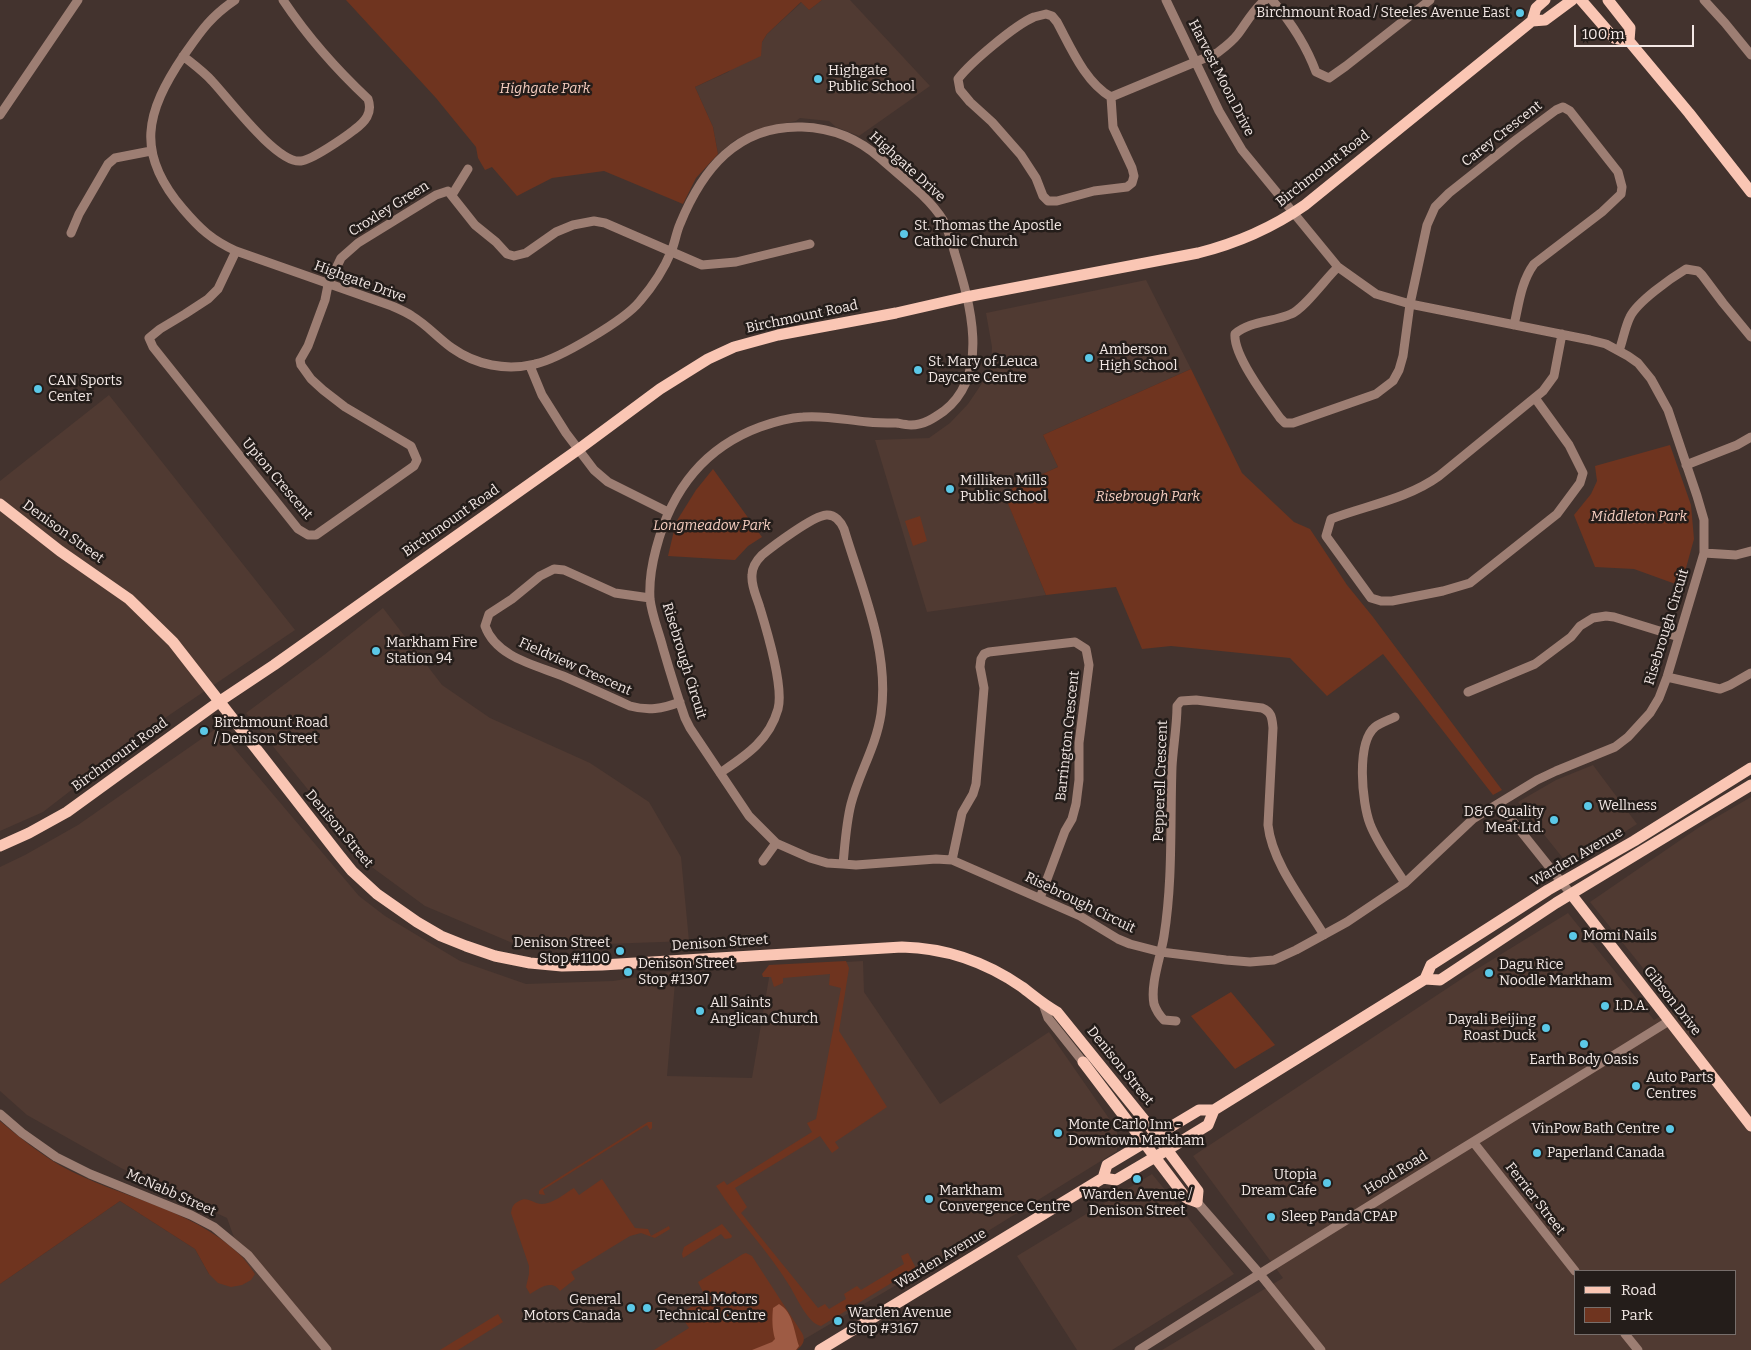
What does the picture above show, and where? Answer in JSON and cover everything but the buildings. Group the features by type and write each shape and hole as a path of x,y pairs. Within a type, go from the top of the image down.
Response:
{"main road":[{"name":"Birchmount Road","path":"0,846 29,833 66,812 220,701 274,665 579,449 660,389 708,359 734,347 778,335 1220,248 1256,234 1294,212 1532,21 1536,8 1546,0"},
{"name":"Birchmount Road","path":"1532,21 1545,20 1572,0"},
{"path":"1581,0 1614,38 1629,41 1751,192"},
{"path":"1608,0 1630,28 1629,41"},
{"name":"Denison Street","path":"0,504 129,599 173,642 352,871 378,894 417,922 441,936 495,956 530,964 576,967 878,947 921,947 942,950 977,962 1023,988 1042,1004 1057,1012 1198,1190 1197,1202 1186,1198 1084,1062"},
{"name":"Warden Avenue","path":"1103,1178 1107,1165 1199,1110 1214,1110 1425,979 1431,965 1548,890 1563,883 1751,768"},
{"name":"Warden Avenue","path":"1425,979 1440,980 1571,894 1751,785"},
{"path":"1697,802 1697,819"},
{"name":"Gibson Drive","path":"1571,894 1751,1126"},
{"name":"Warden Avenue","path":"820,1350 1103,1178 1116,1180 1167,1150 1208,1125 1214,1110"}],"street":[{"path":"0,115 78,0"},
{"name":"Highgate Drive","path":"235,0 210,18 183,56 156,105 153,117 151,151 160,176 174,199 210,238 236,252 392,306 412,316 453,349 478,363 503,366 530,366 547,361 631,311 656,278 671,252 678,228 704,176 722,155 765,132 794,127 822,128 837,132 868,148 933,207 944,222 950,236 966,297"},
{"path":"183,56 213,82 259,135 287,157 300,161 307,159 343,138 362,124 369,114 370,107 368,99 325,54 298,22 283,0"},
{"name":"Harvest Moon Drive","path":"1166,0 1219,111 1242,150 1294,212"},
{"path":"1112,97 1113,127 1132,168 1134,176 1132,183 1127,187 1094,190 1052,202 1043,196 1036,178 1016,149 960,90 958,79 968,68 1005,37 1034,17 1046,14 1052,16 1058,22 1087,76 1102,92 1112,97 1217,52 1238,35 1255,8 1265,0"},
{"path":"1272,0 1306,47 1316,72 1329,78 1430,0"},
{"path":"1704,0 1751,55"},
{"name":"Carey Crescent","path":"1410,304 1427,225 1436,207 1449,193 1517,139 1556,110 1564,107 1570,111 1618,172 1622,187 1621,194 1602,212 1534,264 1521,289 1514,325"},
{"path":"71,233 79,214 108,164 115,158 151,151"},
{"name":"Croxley Green","path":"328,285 341,258 358,243 436,195 448,191 452,195 468,169"},
{"path":"452,195 475,226 496,242 507,254 514,256 526,253 556,232 573,225 594,221 605,223 702,265 736,262 810,244"},
{"name":"Risebrough Circuit","path":"966,297 973,351 972,367 967,382 946,409 925,423 912,425 820,416 778,421 754,430 717,450 701,464 679,490 668,512 653,562 650,598 654,618 690,728 749,816 776,843 810,858 827,863 856,865 936,858 952,860 1080,916 1118,939 1161,952 1250,962 1274,960 1347,922 1405,883 1464,826 1537,780 1615,747 1628,737 1650,712 1659,698 1704,553 1704,520 1677,435 1660,394 1638,363 1620,351 1598,342 1410,304 1376,294 1338,266 1294,212"},
{"name":"Upton Crescent","path":"236,252 218,288 208,299 149,338 154,347 298,529 308,535 316,535 332,526 414,466 417,460 411,446 345,407 311,379 301,365 302,354 308,346 325,300 328,285"},
{"path":"1338,266 1299,309 1291,314 1246,327 1236,334 1236,346 1248,370 1280,418 1285,422 1293,424 1354,403 1376,394 1393,381 1400,370 1410,304"},
{"path":"1620,351 1629,319 1634,310 1686,269 1698,271 1702,275 1751,337"},
{"path":"1535,398 1569,444 1583,473 1580,483 1557,514 1470,583 1443,591 1392,601 1372,598 1326,536 1331,519 1396,498 1425,486 1535,398 1554,376 1562,334"},
{"path":"530,366 542,395 566,433 594,470 608,482 668,512"},
{"path":"1686,465 1737,445 1751,437"},
{"path":"720,773 745,757 759,743 771,726 778,710 779,700 774,665 751,577 752,569 762,555 809,523 826,515 833,516 844,529 875,632 881,662 882,691 881,715 872,751 851,803 844,864"},
{"path":"1704,553 1736,554 1751,551"},
{"name":"Fieldview Crescent","path":"650,598 615,593 564,570 554,569 540,576 512,599 489,614 484,626 494,642 523,662 562,676 630,706 652,710 680,702"},
{"path":"1468,692 1535,664 1572,637 1580,626 1593,618 1614,616 1679,637"},
{"name":"Barrington Crescent","path":"952,860 962,813 973,794 976,784 984,688 980,667 981,659 984,654 989,652 1075,642 1086,649 1090,665 1079,743 1079,780 1076,804 1072,819 1040,898"},
{"path":"1667,677 1720,689 1751,673"},
{"name":"Pepperell Crescent","path":"1161,952 1172,858 1172,767 1178,706 1181,701 1189,699 1269,710 1272,716 1273,728 1268,825 1269,840 1279,863 1324,935"},
{"path":"1396,717 1375,727 1367,738 1363,765 1363,784 1369,822 1376,837 1405,883"},
{"path":"1499,804 1571,894"},
{"path":"763,861 776,843"},
{"path":"1161,952 1154,1003 1157,1012 1164,1020 1176,1021"},
{"name":"Denison Street","path":"1042,1004 1048,1018 1084,1062"},
{"name":"Hood Road","path":"1139,1350 1259,1273 1669,1021"},
{"name":"McNabb Street","path":"0,1114 22,1134 56,1157 90,1174 191,1215 214,1227 248,1255 327,1350"},
{"name":"Ferrier Street","path":"1474,1142 1574,1270"},
{"name":"Denison Street","path":"1197,1202 1259,1273 1321,1350"},
{"path":"1626,1335 1638,1350"}],"shaded area":[{"name":"Highgate Public School","path":"822,0 850,0 930,86 859,136 836,127 829,121 800,118 796,121 766,127 750,133 735,140 718,154 713,127 695,87 728,72 762,42 767,34 802,2 809,10"},
{"path":"1146,280 1191,369 1043,435 1058,467 1004,493 1046,595 927,612 875,440 929,438 950,423 968,404 991,370 992,347 986,313"},
{"path":"109,395 295,630 162,720 43,812 0,831 0,481"},
{"path":"383,608 442,685 490,718 590,763 649,802 681,857 689,941 522,947 425,906 369,865 246,713"},
{"path":"217,728 359,896 385,916 460,961 526,984 613,981 676,971 667,1076 752,1078 771,966 863,961 864,992 940,1104 1049,1032 1117,1130 1117,1151 988,1231 786,1350 0,1350 0,1284 120,1201 195,1249 209,1274 255,1274 240,1254 227,1218 121,1168 27,1115 0,1091 0,867 78,825"},
{"path":"1593,765 1637,824 1570,867 1518,802 1556,780"},
{"path":"1751,797 1751,1350 1162,1350 1283,1278 1193,1156 1469,974 1568,913 1654,1020 1675,1008 1590,902 1698,828"},
{"path":"1152,1174 1234,1274 1112,1350 1077,1350 1017,1256"},
{"path":"779,1304 784,1307 790,1317 799,1346 796,1350 752,1350 775,1339 772,1324 773,1308"}],"green space":[{"name":"Highgate Park","path":"346,0 822,0 809,10 801,2 767,34 762,42 761,56 695,87 713,127 718,154 696,178 683,204 604,171 552,178 517,196 492,167 485,170 478,158 476,147 436,98"},
{"name":"Risebrough Park","path":"1191,369 1242,473 1294,522 1310,529 1347,585 1502,790 1493,795 1383,654 1327,696 1290,658 1171,646 1142,649 1116,587 1046,595 1004,494 1016,486 1058,467 1043,435"},
{"name":"Middleton Park","path":"1670,445 1691,505 1694,539 1681,586 1634,569 1595,567 1574,515 1591,494 1597,481 1595,466"},
{"name":"Longmeadow Park","path":"713,469 762,537 748,546 735,560 668,556 676,522 696,490"},
{"path":"920,516 927,541 913,546 905,521"},
{"path":"846,961 849,968 839,1031 887,1107 835,1142 839,1148 832,1153 820,1136 735,1188 747,1207 741,1213 818,1308 825,1304 829,1309 846,1299 844,1294 857,1286 861,1290 904,1264 901,1256 908,1253 916,1268 821,1326 816,1324 807,1315 781,1272 716,1186 724,1181 727,1185 812,1132 807,1123 816,1119 841,988 829,985 830,974 783,978 783,983 774,987 771,977 763,977 762,974 769,965"},
{"path":"1231,992 1275,1045 1235,1069 1191,1016"},
{"path":"0,1121 29,1145 61,1166 106,1187 153,1204 198,1224 219,1237 238,1253 255,1274 251,1280 242,1285 231,1287 218,1283 209,1274 195,1249 120,1201 0,1284"},
{"path":"648,1122 652,1122 650,1130 647,1125 543,1190 545,1195 539,1194 541,1189"},
{"path":"602,1179 635,1228 648,1229 651,1236 669,1226 670,1229 655,1238 641,1233 630,1236 571,1272 575,1279 560,1291 557,1287 550,1285 530,1294 526,1287 529,1266 511,1213 513,1206 515,1203 525,1199 539,1204 546,1204 574,1188 579,1195"},
{"path":"722,1224 732,1236 731,1238 725,1239 721,1234 683,1258 684,1247"},
{"path":"746,1253 752,1256 802,1333 804,1340 799,1348 797,1350 654,1350 689,1328 680,1314 702,1300 703,1292 698,1282"},
{"path":"498,1314 503,1322 458,1350 440,1350"}],"place":[{"name":"Birchmount Road / Steeles Avenue East","path":"1520,13"},
{"name":"Highgate Public School","path":"818,79"},
{"name":"St. Thomas the Apostle Catholic Church","path":"904,234"},
{"name":"Amberson High School","path":"1089,358"},
{"name":"St. Mary of Leuca Daycare Centre","path":"918,370"},
{"name":"CAN Sports Center","path":"38,389"},
{"name":"Milliken Mills Public School","path":"950,489"},
{"name":"Markham Fire Station 94","path":"376,651"},
{"name":"Birchmount Road / Denison Street","path":"204,731"},
{"name":"Wellness","path":"1588,806"},
{"name":"D&G Quality Meat Ltd.","path":"1554,820"},
{"name":"Momi Nails","path":"1573,936"},
{"name":"Denison Street Stop #1100","path":"620,951"},
{"name":"Denison Street Stop #1307","path":"628,972"},
{"name":"Dagu Rice Noodle Markham","path":"1489,973"},
{"name":"I.D.A.","path":"1605,1006"},
{"name":"All Saints Anglican Church","path":"700,1011"},
{"name":"Dayali Beijing Roast Duck","path":"1546,1028"},
{"name":"Earth Body Oasis","path":"1584,1044"},
{"name":"Auto Parts Centres","path":"1636,1086"},
{"name":"VinPow Bath Centre","path":"1670,1129"},
{"name":"Monte Carlo Inn - Downtown Markham","path":"1058,1133"},
{"name":"Paperland Canada","path":"1537,1153"},
{"name":"Warden Avenue / Denison Street","path":"1137,1179"},
{"name":"Utopia Dream Cafe","path":"1327,1183"},
{"name":"Markham Convergence Centre","path":"929,1199"},
{"name":"Sleep Panda CPAP","path":"1271,1217"},
{"name":"General Motors Canada","path":"631,1308"},
{"name":"General Motors Technical Centre","path":"647,1308"},
{"name":"Warden Avenue Stop #3167","path":"838,1321"}]}
